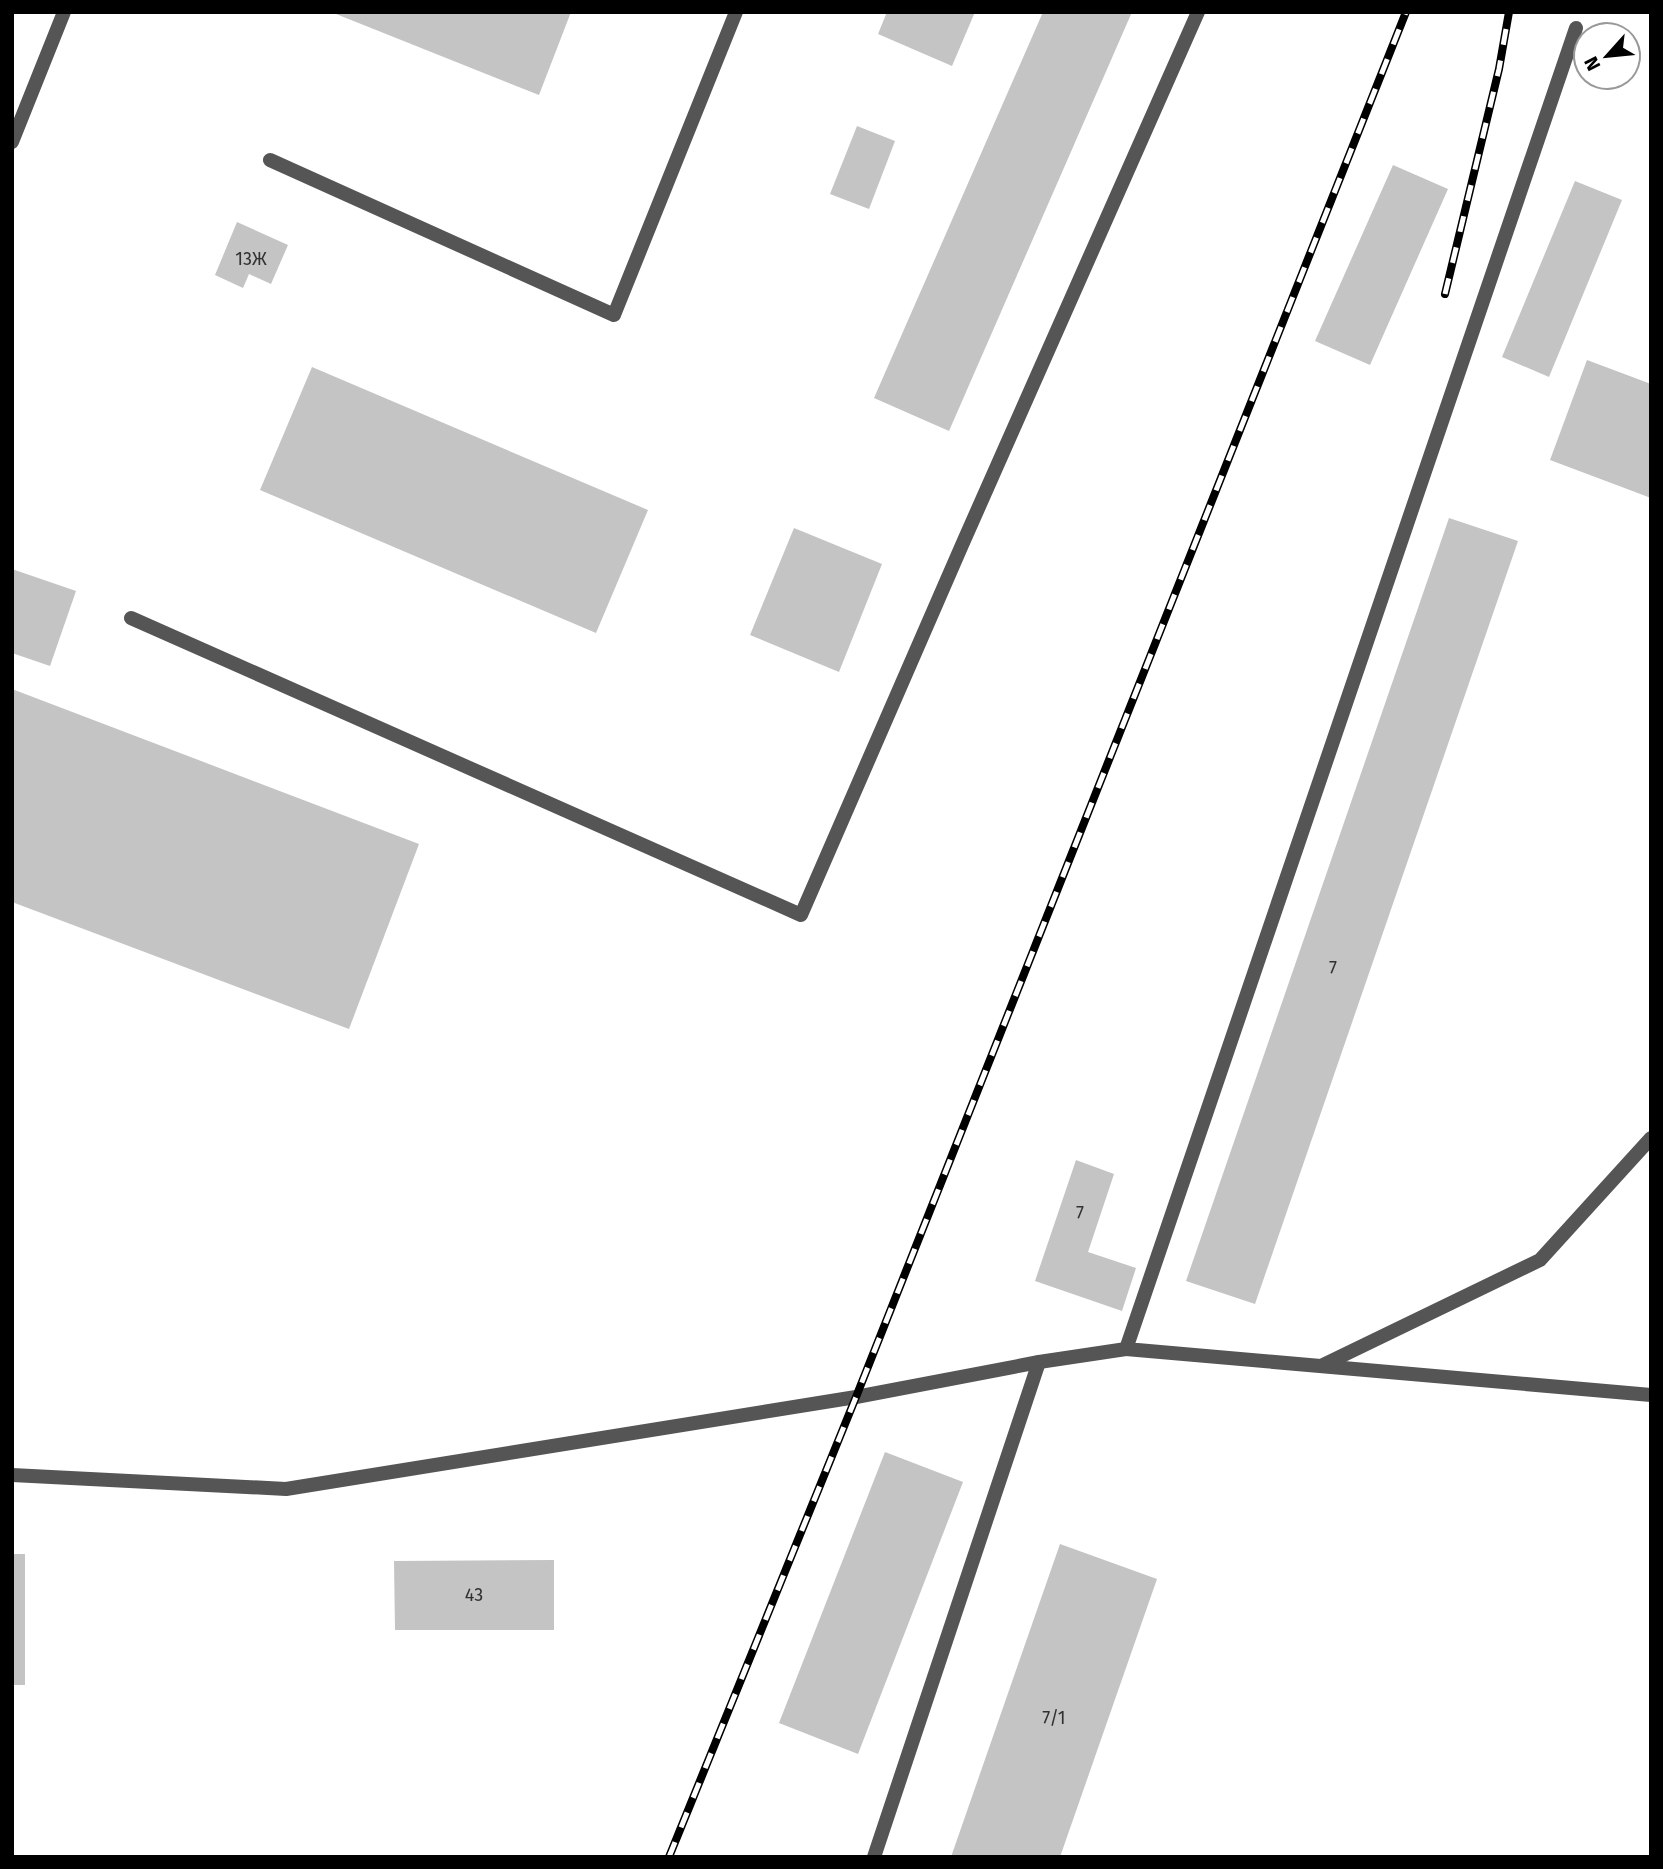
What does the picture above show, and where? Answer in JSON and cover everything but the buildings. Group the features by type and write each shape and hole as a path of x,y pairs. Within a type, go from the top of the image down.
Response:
{"street":[{"path":"12,142 64,12"},
{"path":"270,160 614,315 736,12"},
{"path":"131,618 801,915 1198,12"},
{"path":"1126,1349 1572,40"},
{"path":"1321,1366 1540,1260 1651,1138"},
{"path":"12,1475 286,1489 856,1397 1039,1362 1126,1349 1651,1395"},
{"path":"874,1857 1039,1362"}],"railway":[{"path":"669,1857 856,1397 1406,12"},
{"path":"1445,294 1499,69 1509,12"}]}
